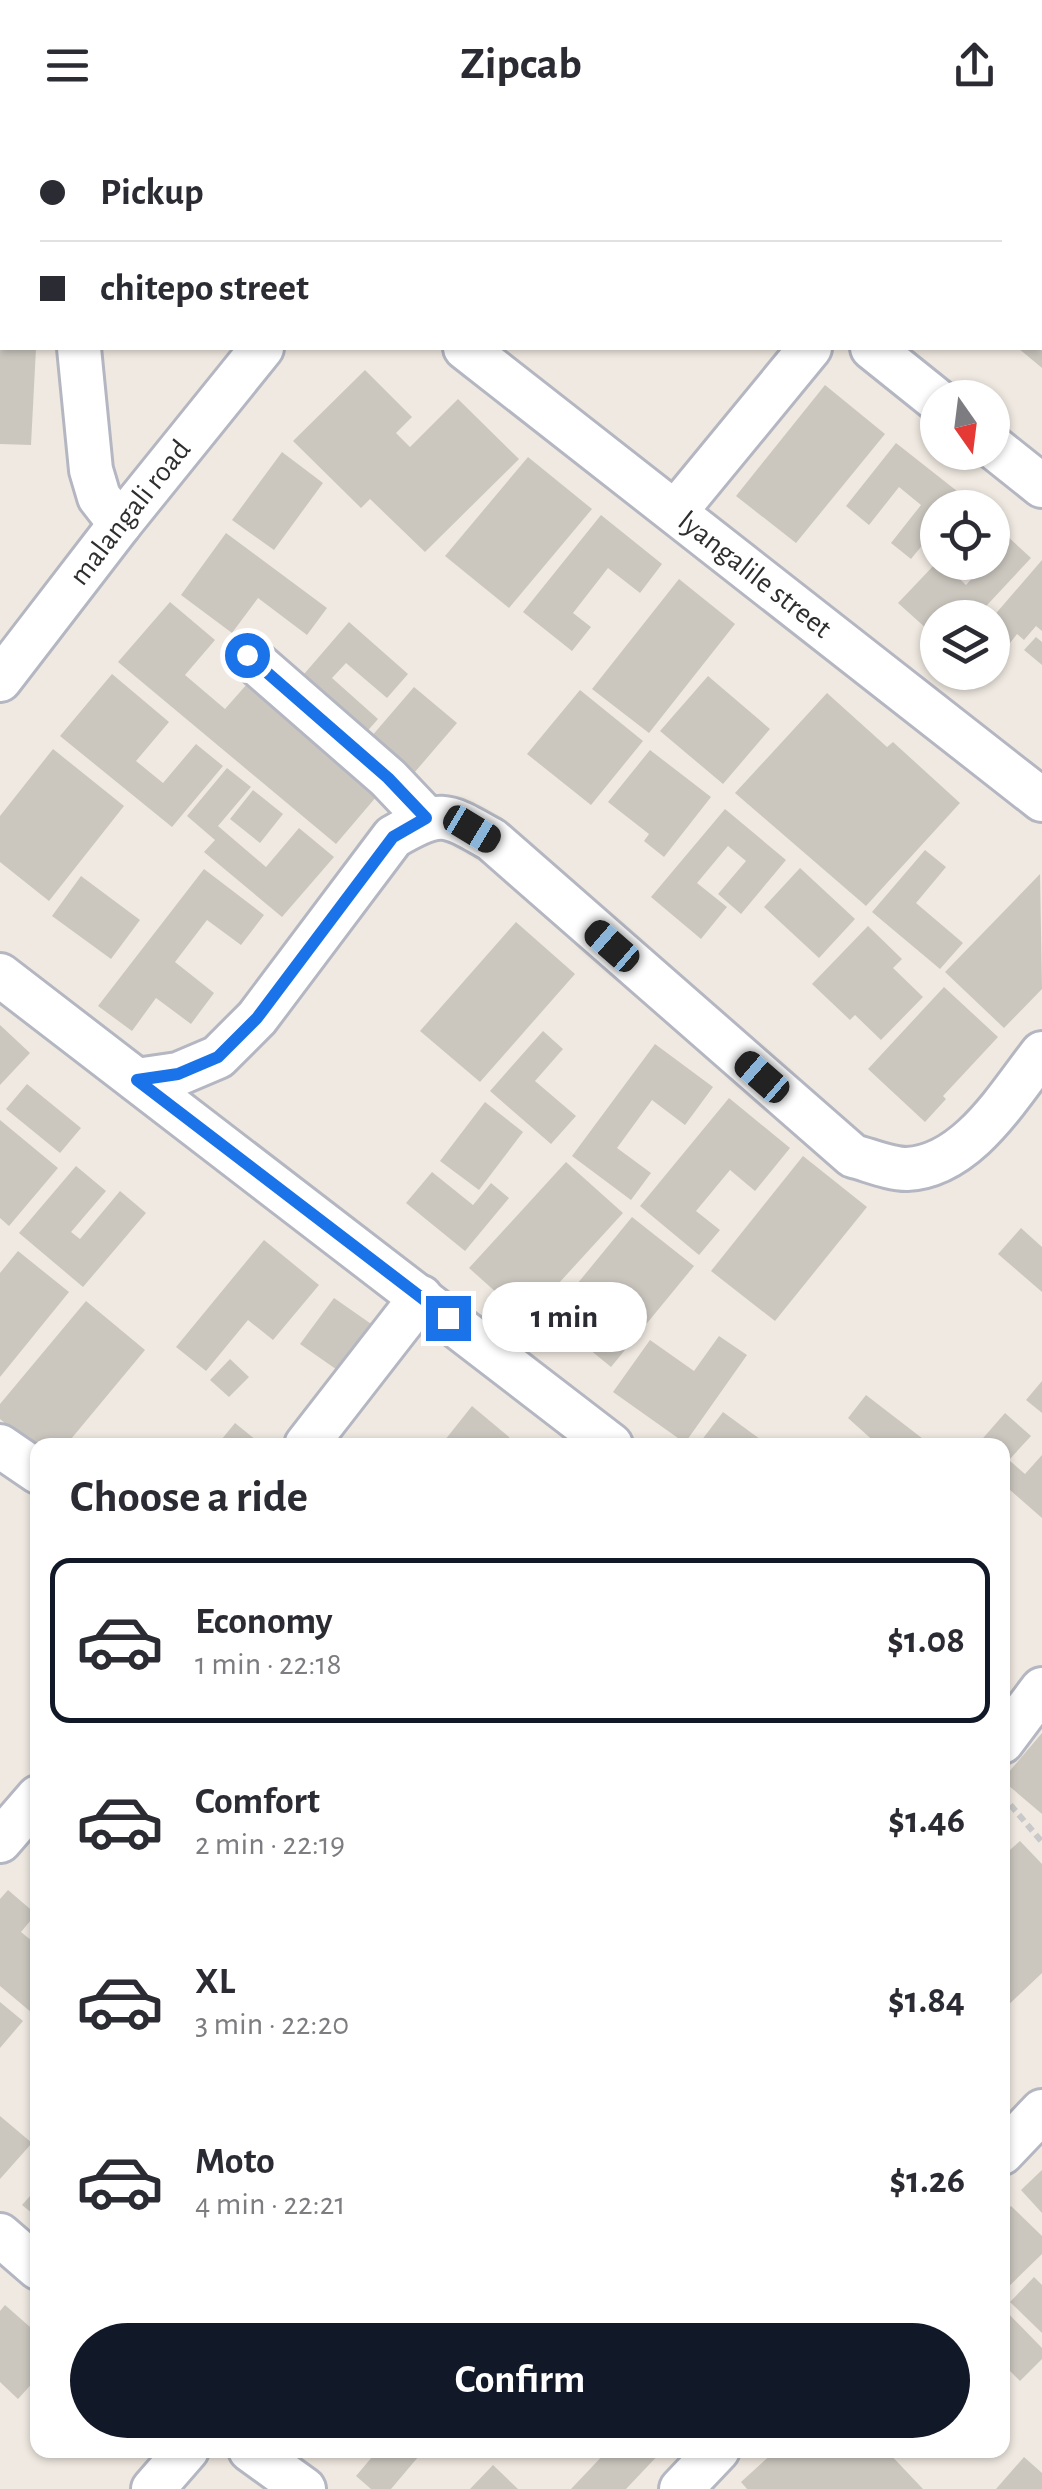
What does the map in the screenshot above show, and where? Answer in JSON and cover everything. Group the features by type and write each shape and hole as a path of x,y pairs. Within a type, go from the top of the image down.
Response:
{"street":[{"path":"79,350 91,470 99,498 120,524"},
{"name":"malangali road","path":"0,680 260,350"},
{"name":"lyangalile street","path":"468,350 1042,800"},
{"path":"676,511 808,350"},
{"path":"874,350 920,387"},
{"path":"1010,460 1042,486"},
{"path":"247,655 388,778 426,818"},
{"path":"137,1080 178,1074 218,1057 257,1018 393,837 426,818 452,817 492,840 852,1156 906,1169 944,1160 984,1126 1042,1054"},
{"path":"0,975 602,1438"},
{"path":"311,1438 421,1298"},
{"path":"0,1446 30,1467"},
{"path":"1010,1732 1042,1690"},
{"path":"0,1841 30,1806"},
{"path":"1010,2144 1042,2112"},
{"path":"0,2235 30,2261"},
{"path":"153,2489 180,2458"},
{"path":"261,2458 304,2489"},
{"path":"681,2489 710,2458"}],"path":[{"path":"1010,1804 1042,1842"}],"building":[{"path":"0,350 36,350 31,445 0,444"},
{"path":"1020,350 1042,350 1042,368"},
{"path":"365,370 412,417 396,433 410,447 458,399 519,459 425,552 370,499 361,508 293,441"},
{"path":"825,385 885,434 796,543 736,496"},
{"path":"896,443 920,462 920,470 930,470 956,490 920,490 920,504 899,487 869,525 846,506"},
{"path":"282,452 323,483 274,550 232,520"},
{"path":"528,457 592,509 509,608 445,556"},
{"path":"920,506 920,548 911,559 891,543"},
{"path":"601,515 662,564 640,593 608,568 573,613 591,627 572,651 523,612"},
{"path":"226,533 327,608 307,635 258,598 232,633 181,595"},
{"path":"1010,539 1031,558 992,600 920,600 920,623 898,603 920,580 961,580 966,585 970,580 1010,580"},
{"path":"1042,560 1042,631 1036,626 1024,640 1017,634 1010,643 1008,600"},
{"path":"679,579 735,624 649,733 592,689"},
{"path":"170,602 215,640 185,675 225,709 255,675 388,783 336,844 118,662"},
{"path":"349,622 408,674 387,698 346,663 332,678 378,719 356,744 292,688"},
{"path":"1036,637 1042,642 1042,665 1024,650"},
{"path":"112,674 169,722 136,761 163,783 196,744 223,766 172,827 60,736"},
{"path":"708,676 770,729 723,784 660,731"},
{"path":"414,687 457,723 414,773 371,737"},
{"path":"580,690 643,741 591,805 527,754"},
{"path":"827,693 887,747 893,742 960,803 866,906 735,793"},
{"path":"53,749 124,806 49,901 0,862 0,816"},
{"path":"650,750 711,797 664,857 644,841 649,834 608,802"},
{"path":"227,768 251,787 218,826 266,867 299,828 334,857 282,917 204,852 215,840 187,816"},
{"path":"253,790 283,814 260,843 230,819"},
{"path":"725,809 786,860 741,914 718,894 746,861 728,846 697,883 727,907 701,939 651,897"},
{"path":"925,850 946,867 916,903 963,943 940,969 872,912"},
{"path":"800,868 855,919 819,958 764,907"},
{"path":"204,869 264,915 241,945 207,920 175,962 214,993 191,1024 156,998 132,1031 98,1006"},
{"path":"1040,874 1042,989 1004,1028 945,972"},
{"path":"81,876 140,920 111,959 52,916"},
{"path":"516,922 575,974 480,1082 420,1031"},
{"path":"868,926 902,959 893,968 923,997 881,1040 855,1015 850,1020 812,984"},
{"path":"944,987 998,1037 943,1096 946,1099 925,1122 868,1069"},
{"path":"0,1025 30,1053 0,1085"},
{"path":"543,1031 563,1049 535,1081 576,1116 551,1144 490,1091"},
{"path":"655,1044 713,1087 685,1125 652,1100 617,1148 651,1173 631,1200 572,1156"},
{"path":"27,1084 81,1128 60,1153 6,1109"},
{"path":"729,1098 790,1148 755,1191 730,1170 696,1211 720,1230 699,1255 640,1206"},
{"path":"485,1102 523,1132 479,1190 440,1161"},
{"path":"0,1120 58,1168 9,1226 0,1218"},
{"path":"803,1156 867,1207 775,1321 711,1271"},
{"path":"566,1162 623,1213 526,1319 469,1268"},
{"path":"76,1166 106,1191 71,1232 80,1239 120,1191 146,1213 83,1287 19,1233"},
{"path":"432,1172 473,1205 491,1183 509,1198 465,1251 406,1203"},
{"path":"632,1217 694,1266 611,1367 550,1317"},
{"path":"1021,1228 1042,1247 1042,1292 998,1254"},
{"path":"264,1240 319,1285 273,1340 248,1320 206,1371 176,1347"},
{"path":"18,1251 69,1292 0,1377 0,1273"},
{"path":"334,1298 387,1335 353,1381 300,1344"},
{"path":"86,1301 145,1350 72,1438 30,1438 30,1443 0,1419 0,1404"},
{"path":"719,1336 747,1355 689,1438 678,1438 613,1392 650,1340 694,1371"},
{"path":"230,1359 249,1377 229,1397 210,1380"},
{"path":"1042,1381 1042,1413 1026,1400"},
{"path":"866,1395 922,1438 870,1438 848,1418"},
{"path":"472,1406 509,1438 447,1438"},
{"path":"723,1412 758,1438 703,1438"},
{"path":"1005,1413 1031,1436 1010,1459 1010,1438 983,1438"},
{"path":"235,1423 253,1438 223,1438"},
{"path":"1042,1455 1042,1518 1010,1490 1010,1461 1025,1474"},
{"path":"1042,1733 1042,1814 1010,1787 1010,1771"},
{"path":"1020,1841 1042,1864 1042,1973 1010,2003 1010,1850"},
{"path":"8,1890 30,1909 30,1921 21,1932 30,1939 30,2011 0,1986 0,1899"},
{"path":"0,2002 23,2021 0,2048"},
{"path":"0,2116 30,2145 0,2179"},
{"path":"1042,2170 1042,2213 1021,2190"},
{"path":"1010,2207 1042,2236 1042,2254 1010,2285"},
{"path":"1034,2277 1042,2285 1042,2333 1010,2302"},
{"path":"5,2305 30,2327 30,2386 18,2399 0,2382 0,2311"},
{"path":"1010,2315 1042,2348 1042,2359 1020,2381 1010,2371"},
{"path":"1024,2457 1042,2473 1042,2489 996,2489"},
{"path":"371,2458 417,2458 391,2489 371,2489 356,2476"},
{"path":"600,2458 655,2458 626,2489 571,2489"},
{"path":"767,2458 894,2458 923,2489 747,2489 741,2482"},
{"path":"493,2465 518,2489 470,2489"}],"route":[{"path":"247,655 388,778 426,818 393,837 257,1018 218,1057 178,1074 137,1080 448,1318"}]}
